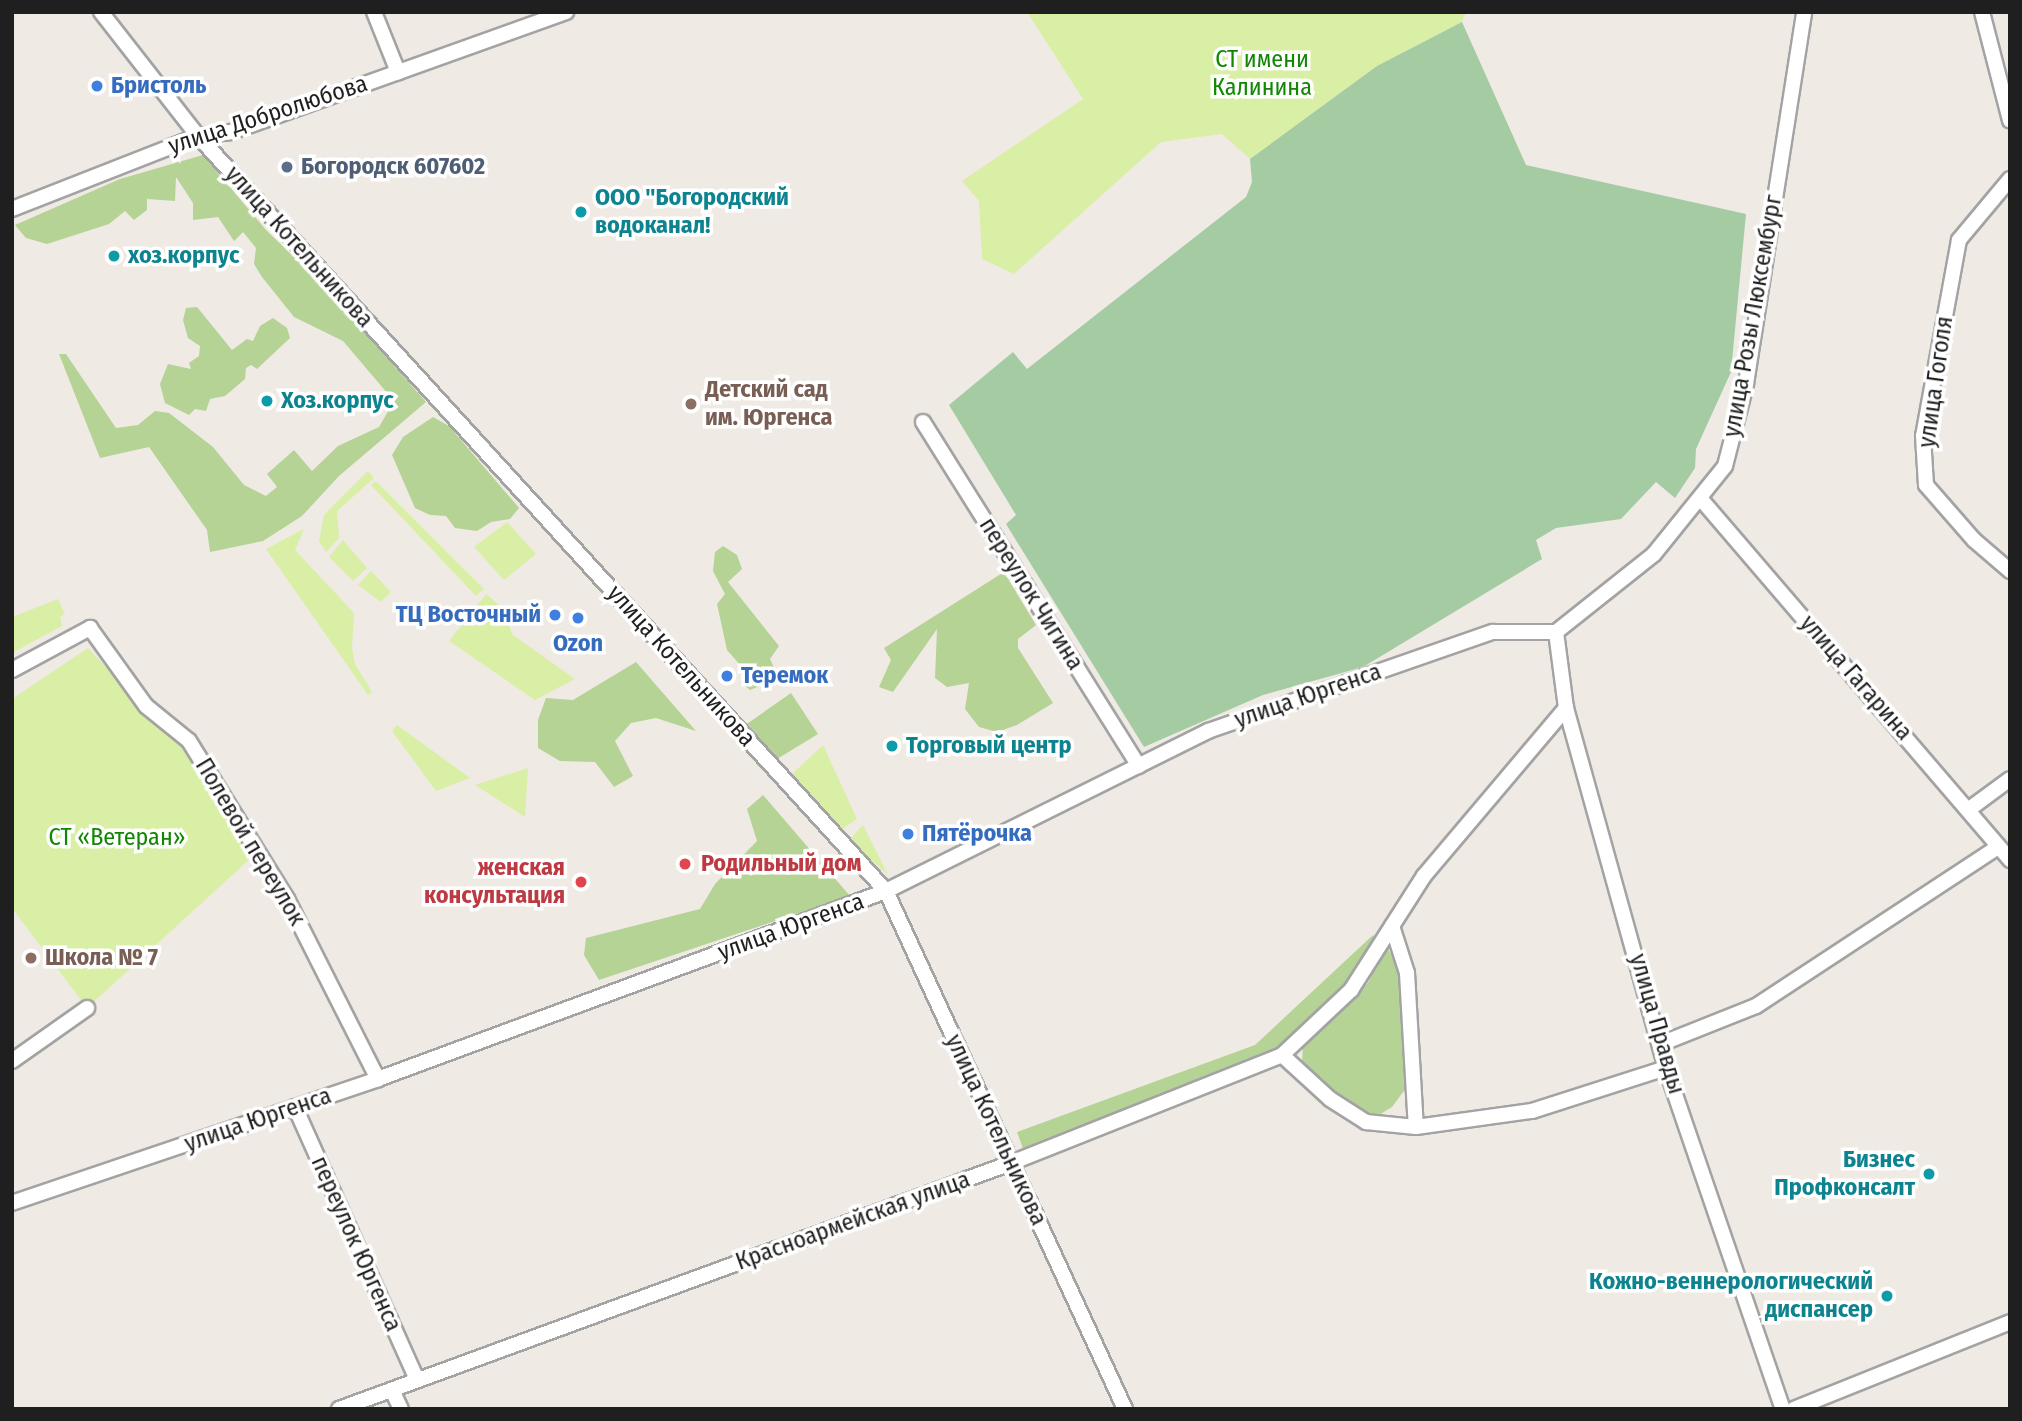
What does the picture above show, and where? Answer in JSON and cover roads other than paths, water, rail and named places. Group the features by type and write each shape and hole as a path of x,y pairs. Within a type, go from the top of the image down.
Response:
{"street":[{"name":"улица Котельникова","path":"102,12 198,136 886,891 1125,1409"},
{"path":"374,12 398,72"},
{"name":"улица Добролюбова","path":"12,209 198,136 231,132 566,12"},
{"name":"улица Розы Люксембург","path":"1556,632 1654,554 1725,466 1746,384 1804,12"},
{"path":"1982,12 2010,120"},
{"name":"улица Гоголя","path":"2010,179 1959,240 1923,436 1926,485 1974,540 2010,571"},
{"name":"переулок Чигина","path":"923,422 1139,766"},
{"name":"улица Гагарина","path":"1700,498 2010,860"},
{"name":"Полевой переулок","path":"12,670 90,628 146,706 189,741 287,899 377,1079"},
{"name":"улица Юргенса","path":"12,1203 377,1079 886,891 1208,731 1493,632 1556,632"},
{"name":"улица Правды","path":"1556,632 1566,708 1663,1043 1666,1068 1783,1409"},
{"name":"Красноармейская улица","path":"339,1409 1011,1163 1282,1055 1351,990 1424,876 1566,708"},
{"path":"1968,810 2010,779"},
{"path":"1663,1043 1756,1006 1998,847"},
{"path":"1392,926 1407,973 1416,1127"},
{"path":"12,1061 87,1007"},
{"path":"1282,1055 1330,1099 1366,1122 1416,1127 1532,1111 1666,1068"},
{"name":"переулок Юргенса","path":"295,1107 417,1381"},
{"path":"1794,1409 2010,1322"},
{"path":"392,1390 401,1409"}],"place":[{"name":"Бристоль","path":"97,86"},
{"name":"Богородск 607602","path":"287,167"},
{"name":"ООО \"Богородский водоканал!","path":"581,212"},
{"name":"хоз.корпус","path":"114,256"},
{"name":"Хоз.корпус","path":"267,401"},
{"name":"Детский сад им. Юргенса","path":"691,404"},
{"name":"ТЦ Восточный","path":"555,615"},
{"name":"Ozon","path":"578,618"},
{"name":"Теремок","path":"727,676"},
{"name":"Торговый центр","path":"892,746"},
{"name":"Пятёрочка","path":"908,834"},
{"name":"Родильный дом","path":"685,864"},
{"name":"женская консультация","path":"581,882"},
{"name":"Школа № 7","path":"31,958"},
{"name":"Бизнес Профконсалт","path":"1929,1174"},
{"name":"Кожно-веннерологический диспансер","path":"1887,1296"}],"park label":[{"name":"СТ имени Калинина","path":"1262,74"},
{"name":"СТ «Ветеран»","path":"117,838"}]}
